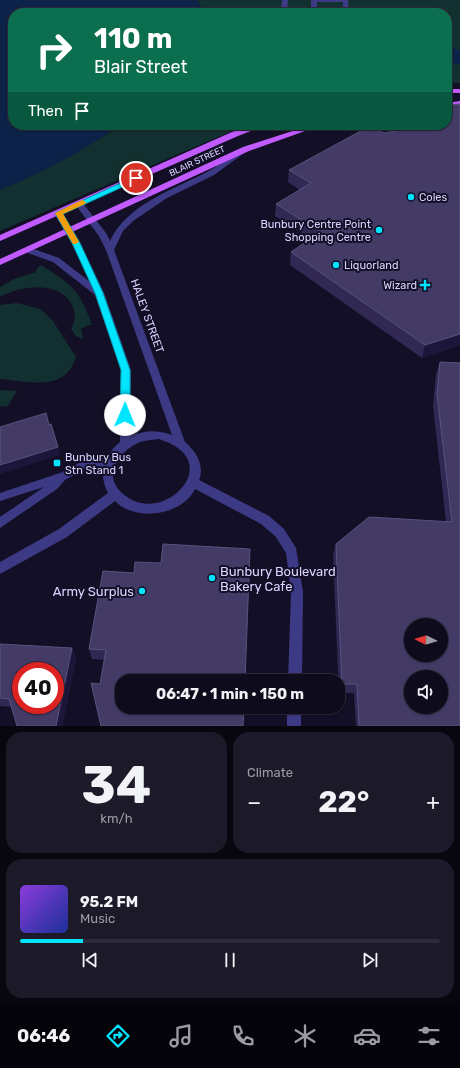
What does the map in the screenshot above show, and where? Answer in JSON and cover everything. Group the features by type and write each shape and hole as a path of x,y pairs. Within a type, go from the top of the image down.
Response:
{"main road":[{"name":"BLAIR STREET","path":"0,238 246,130"},
{"name":"BLAIR STREET","path":"0,262 246,149 303,130"}],"street":[{"path":"110,250 119,230 130,219 164,196 211,173 246,149"},
{"name":"HALEY STREET","path":"79,204 103,235 110,250 143,337 180,442"},
{"path":"58,213 70,231 99,293 126,370 125,445"},
{"path":"28,250 56,260 99,293"},
{"path":"159,435 180,442 189,450 194,460 196,472 193,483 185,495 172,504 156,509 140,509 125,504 114,495 109,485 107,474 110,463 116,453 125,445 135,439 159,435"},
{"path":"193,483 265,520 280,533 292,552 297,592 295,674"},
{"path":"0,568 63,533 114,495"},
{"path":"294,714 294,726"}],"lane":[{"path":"314,0 345,0"},
{"path":"0,497 63,476 82,465 110,463"},
{"path":"0,523 53,486 63,476"}],"green space":[{"path":"197,0 460,0 460,83 452,83 452,8 201,7"},
{"path":"113,130 234,130 0,231 0,190 31,176 92,144"},
{"path":"41,265 68,283 79,296 88,313 92,325 88,325 81,329 83,339 76,336 71,329 75,316 71,303 65,296 57,291 37,287 27,288 8,293 0,297 0,287 14,279 36,272 37,268"},
{"path":"17,303 40,309 48,316 53,321 76,357 71,368 63,376 55,380 44,382 0,379 0,305"},
{"path":"0,390 17,391 7,407 0,406"}],"water":[{"path":"0,0 197,0 201,8 8,8 8,130 113,130 62,161 0,190"},
{"path":"452,47 460,51 460,65 452,63"}],"building":[{"name":"Bunbury Centre Point Shopping Centre","path":"460,104 460,334 425,345 291,252 321,232 276,204 311,183 289,170 363,130 378,130 384,133 400,130 452,130 452,105"},
{"path":"440,362 460,363 460,726 359,726 357,684 345,684 345,674 342,674 336,544 369,517 452,522 437,394"},
{"path":"46,413 58,447 0,465 0,427"},
{"path":"163,544 250,549 245,674 115,674 115,714 244,714 243,726 101,726 91,683 100,684 106,650 89,649 103,571 134,573 135,562 161,563"},
{"path":"0,644 72,648 64,687 64,662 12,662 12,709 9,699 0,698"},
{"path":"13,714 58,714 56,726 17,726"}],"slow traffic":[{"path":"76,242 58,213 82,202"}],"place":[{"name":"Coles","path":"411,197"},
{"name":"Bunbury Centre Point Shopping Centre","path":"379,230"},
{"name":"Liquorland","path":"336,265"},
{"name":"Wizard","path":"425,285"},
{"name":"Bunbury Bus Stn Stand 1","path":"57,463"},
{"name":"Bunbury Boulevard Bakery Cafe","path":"212,578"},
{"name":"Army Surplus","path":"142,591"}],"route":[{"path":"125,415 126,370 99,293 70,231 58,213 136,178"}]}
